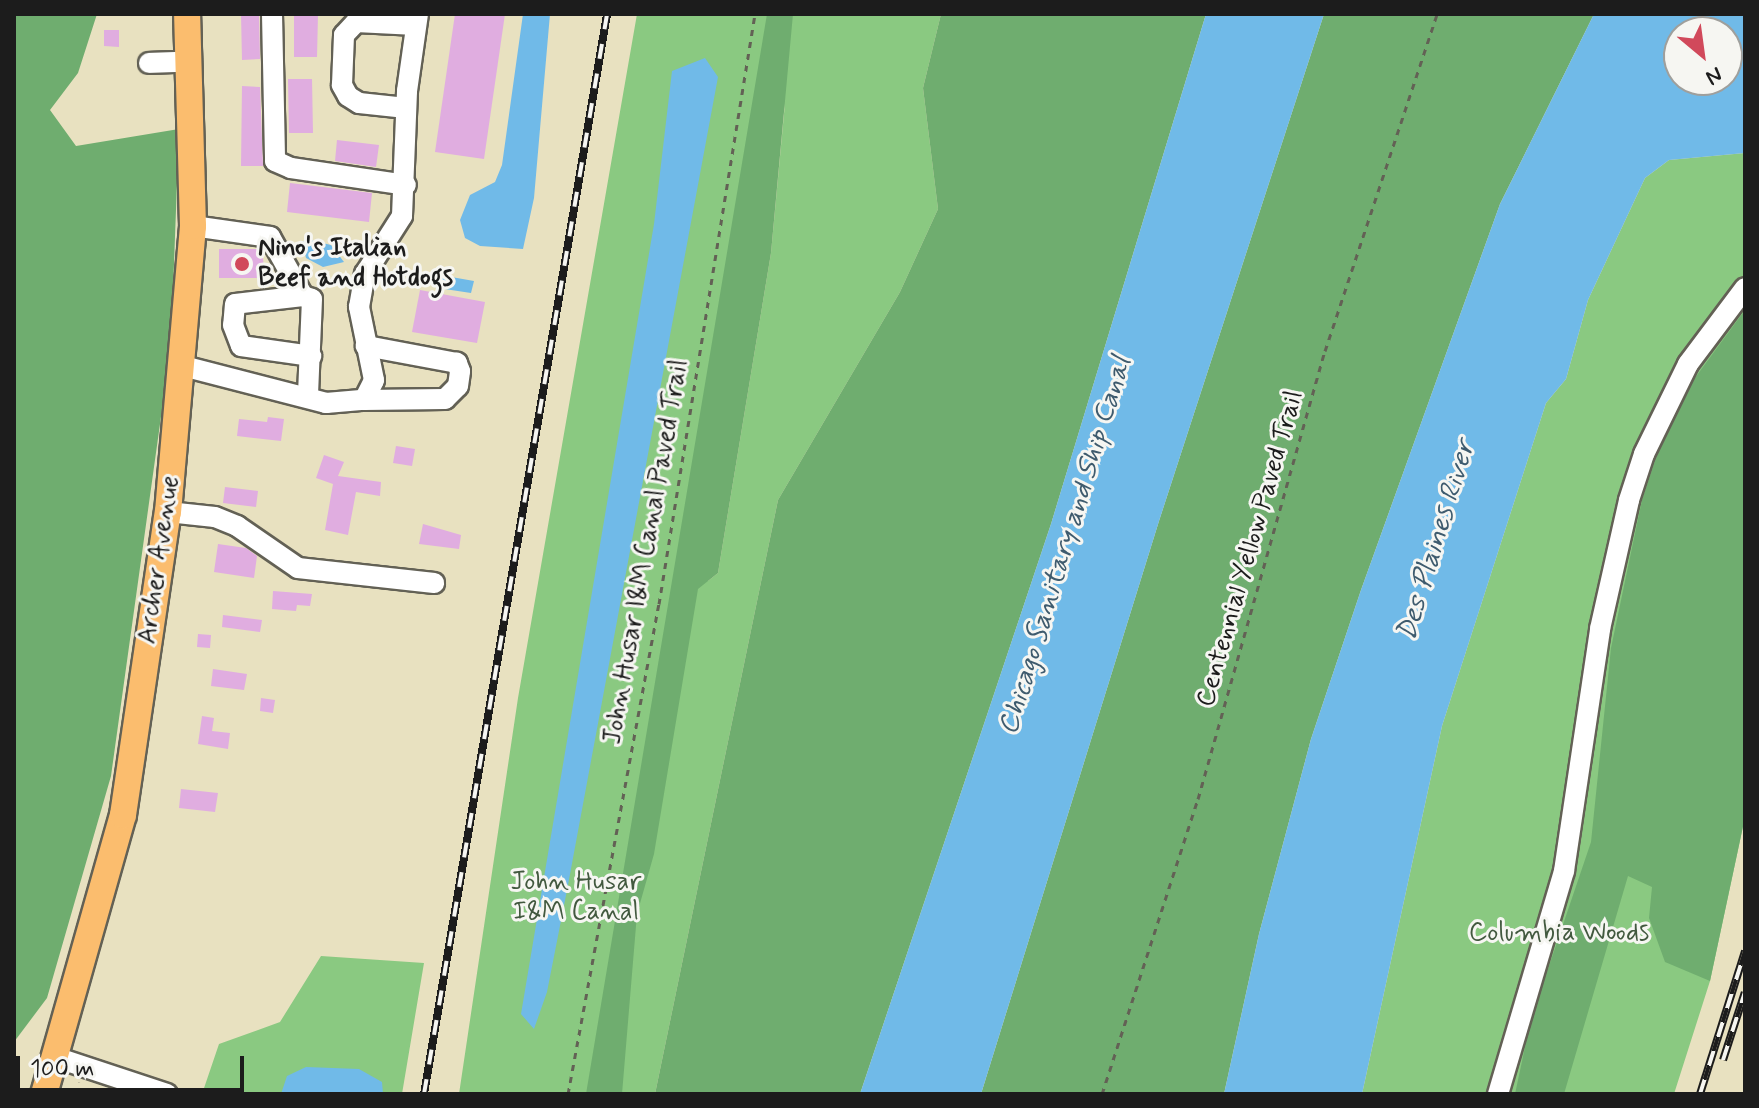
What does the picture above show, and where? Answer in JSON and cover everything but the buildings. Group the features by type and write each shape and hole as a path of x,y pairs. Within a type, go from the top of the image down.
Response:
{"main road":[{"name":"Archer Avenue","path":"44,1094 123,815 168,512 193,226 187,14"}],"street":[{"path":"272,14 275,161 291,168 406,185"},
{"path":"364,400 374,380 359,307 365,274 402,216 406,185 406,108 417,20 364,21 347,27 342,85 348,96 359,103 406,108"},
{"path":"149,63 187,62"},
{"path":"193,226 270,237 303,296"},
{"path":"1498,1094 1564,871 1600,629 1629,500 1644,454 1688,364 1745,288"},
{"path":"308,396 311,356 314,312 312,299 303,296 235,304 233,325 241,346 311,356"},
{"path":"183,366 326,403 445,399 458,386 460,371 457,363 366,346"},
{"path":"168,512 215,517 237,526 298,568 434,583"},
{"path":"55,1057 167,1094"}],"path":[{"name":"John Husar I&M Canal Paved Trail","path":"568,1094 659,604 755,14"},
{"name":"Centennial Yellow Paved Trail","path":"1102,1094 1203,784 1325,351 1437,14"},
{"path":"77,1094 80,1086"}],"green space":[{"path":"14,14 97,14 78,73 50,110 76,146 179,129 171,345 111,776 47,998 14,1042"},
{"name":"John Husar I&M Canal","path":"637,14 941,14 923,88 938,209 900,292 778,500 655,1094 459,1094 518,698","holes":["785,103 771,253 718,573 708,581"]},
{"path":"767,14 793,14 771,253 718,573 698,589 654,854 637,914 622,1094 586,1094"},
{"path":"941,14 1206,14 1051,524 860,1094 655,1094 778,500 900,292 938,209 923,88"},
{"path":"1324,14 1594,14 1500,204 1361,590 1311,739 1259,934 1224,1094 981,1094 1159,521"},
{"name":"Columbia Woods","path":"1745,153 1745,817 1710,981 1674,1094 1362,1094 1442,726 1546,403 1566,379 1588,300 1645,178 1669,160"},
{"path":"1745,310 1745,817 1710,981 1665,962 1649,918 1652,887 1628,876 1564,1094 1515,1094 1531,1019 1591,842 1611,648 1642,500 1672,409"},
{"path":"321,956 424,963 402,1094 202,1094 219,1044 280,1022"}],"water":[{"path":"523,14 550,14 534,198 523,249 480,246 465,238 460,220 470,195 495,182 502,165"},
{"name":"Chicago Sanitary and Ship Canal","path":"1206,14 1324,14 1159,521 981,1094 860,1094 1051,524"},
{"name":"Des Plaines River","path":"1594,14 1745,14 1745,153 1669,160 1645,178 1588,300 1566,379 1546,403 1442,726 1362,1094 1224,1094 1259,934 1311,739 1361,590 1500,204"},
{"path":"705,58 718,77 568,885 547,992 534,1029 521,1014 654,224 672,71"},
{"path":"310,240 331,245 344,262 323,267 306,258 302,242"},
{"path":"440,275 474,281 471,293 438,288"},
{"path":"306,1067 359,1069 382,1082 383,1094 281,1094 287,1076"}],"railway":[{"path":"424,1094 607,14"},
{"path":"1700,1094 1745,951"},
{"path":"1723,1060 1745,992"}],"place":[{"name":"Nino's Italian Beef and Hotdogs","path":"242,264"}]}
